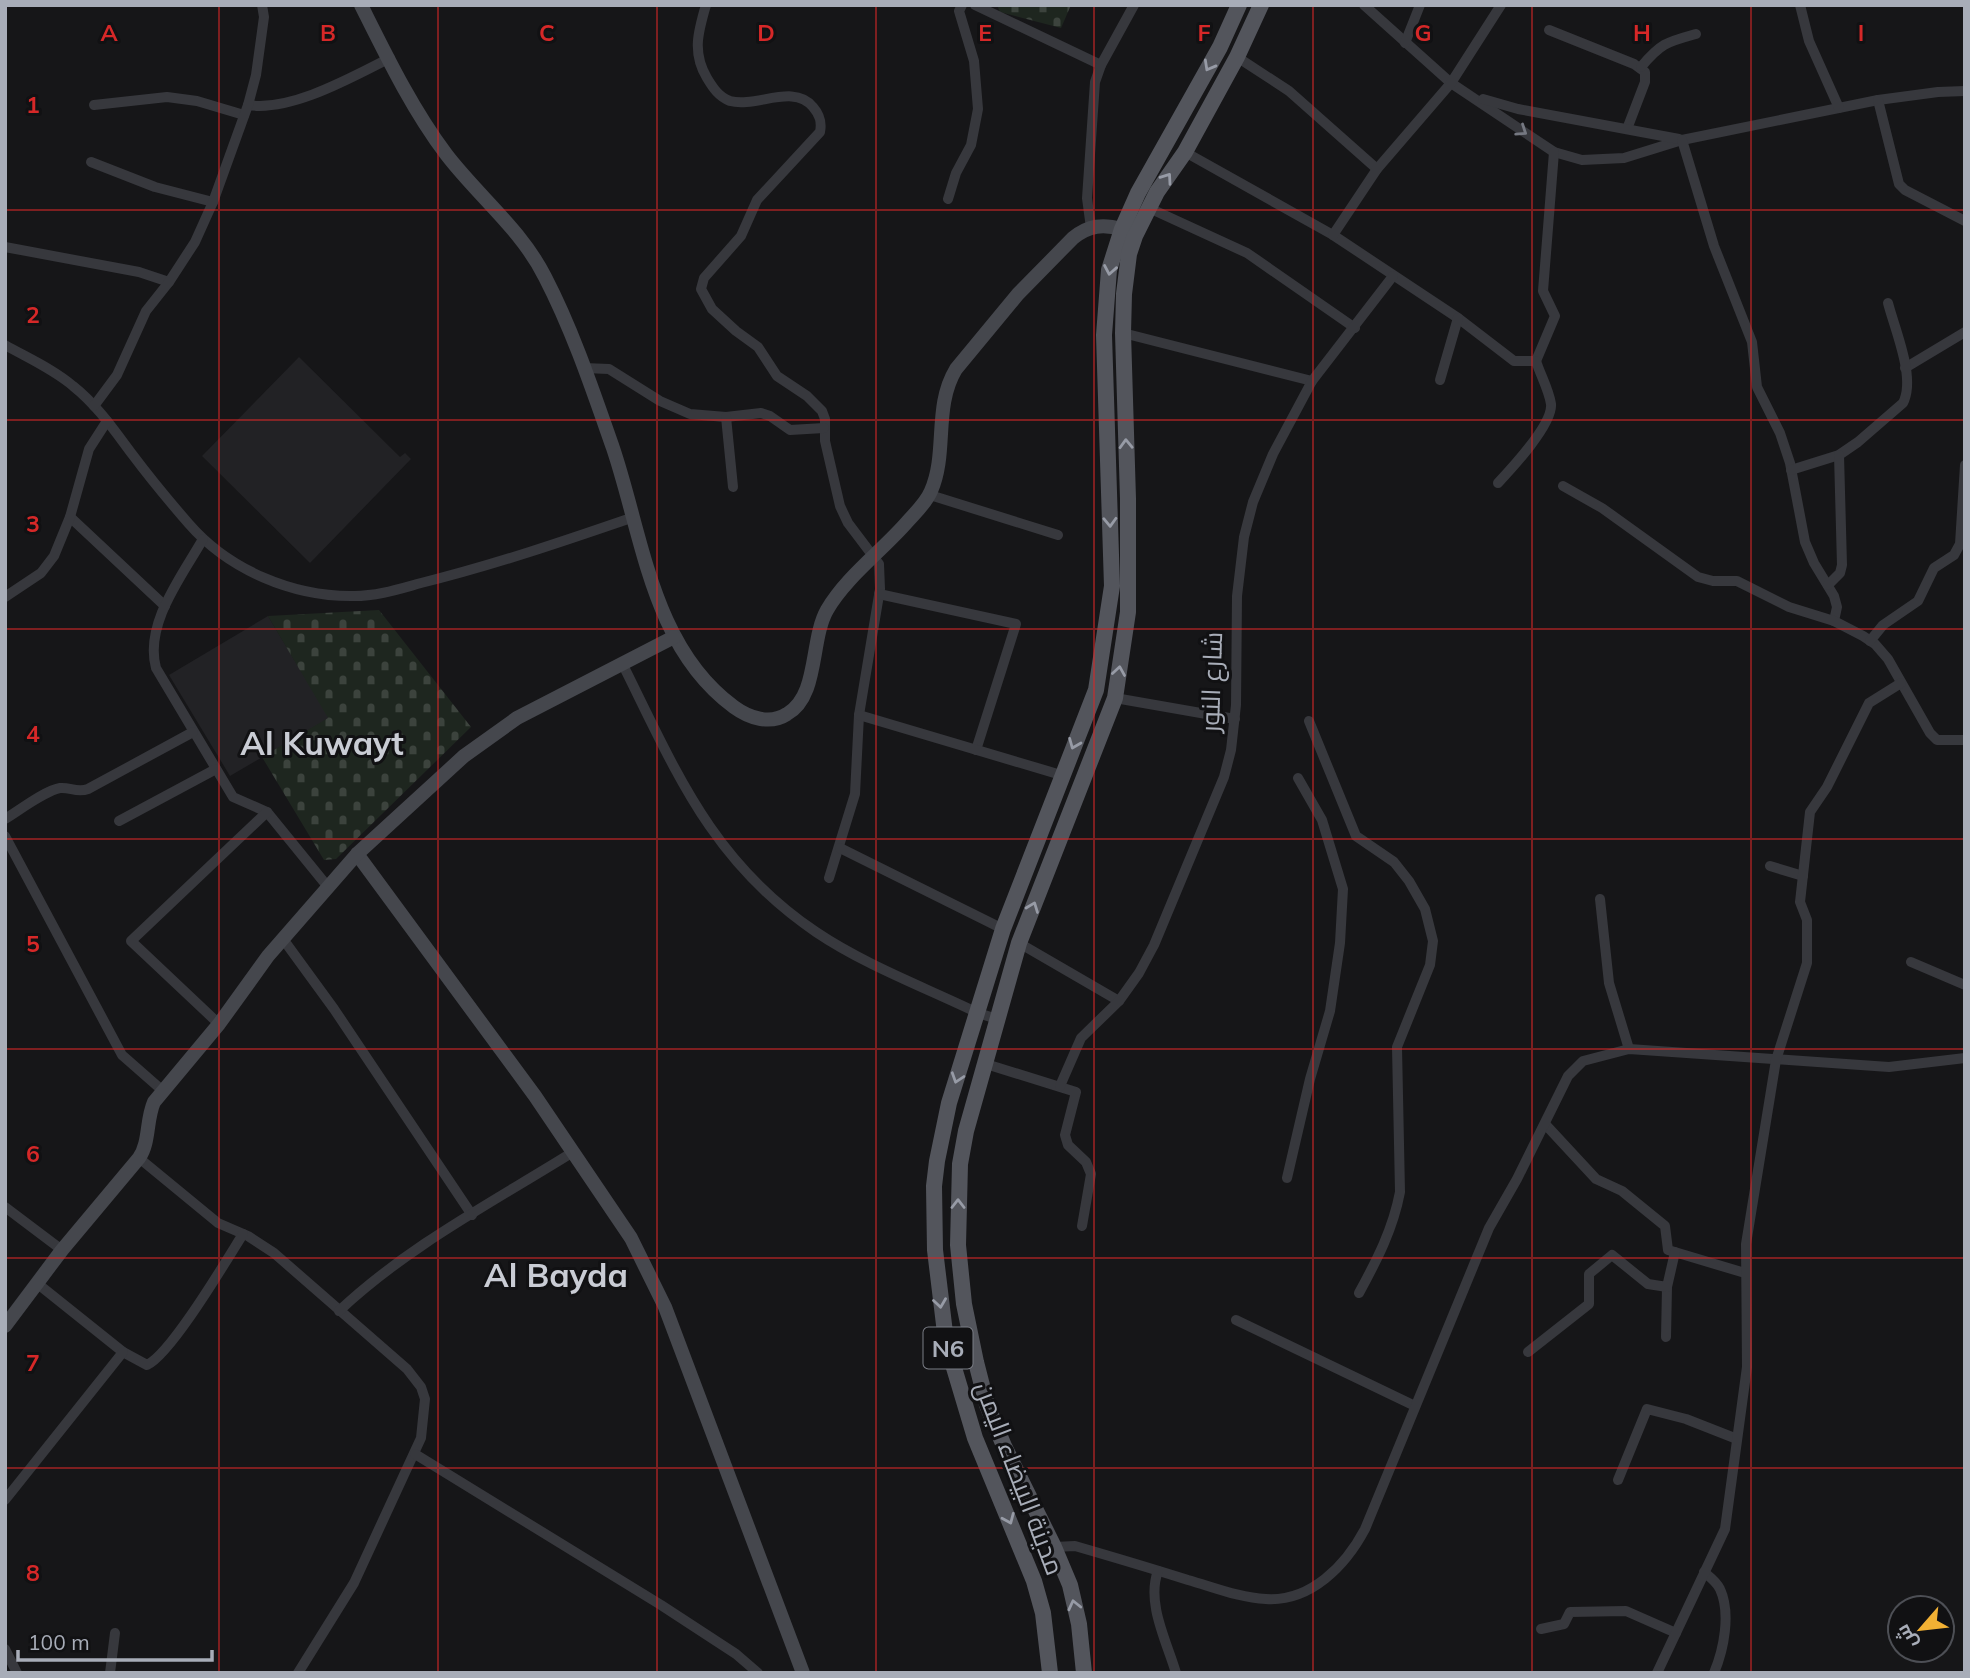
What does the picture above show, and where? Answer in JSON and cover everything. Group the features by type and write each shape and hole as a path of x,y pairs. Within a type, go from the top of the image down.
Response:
{"main road":[{"name":"مدينة البيضاء اليمن","path":"1050,1673 1043,1613 1026,1560 975,1438 946,1341 937,1273 934,1186 949,1103 1003,929 1096,690 1112,586 1104,335 1109,270 1122,229 1138,193 1220,47 1239,5"},
{"name":"مدينة البيضاء اليمن","path":"1084,1673 1079,1624 1070,1585 987,1405 969,1334 958,1235 960,1164 966,1131 1019,943 1115,698 1128,612 1123,333 1129,254 1157,192 1185,152 1237,57 1261,5"},
{"path":"1026,1560 1054,1547"}],"street":[{"path":"94,406 117,375 133,343 140,319 195,242 213,202 246,110 262,46 262,5"},
{"path":"361,5 422,118 446,154 511,227 535,260 552,292 584,368 624,480 658,602 674,638 708,684 741,712 766,720 787,715 803,698 826,612 930,495 937,470 942,405 949,381 956,369 1035,276 1073,238 1091,228 1106,225 1122,229"},
{"path":"706,5 699,29 697,57 716,92 723,98 739,102 801,97 817,112 821,126 816,138 757,200 741,236 704,278 701,289 707,303 728,325 758,346 777,376 816,404 825,419 824,428 843,515 874,555 881,577 859,715 856,784 829,878"},
{"path":"948,200 957,173 971,145 978,109 974,61 959,11 962,5"},
{"path":"975,5 990,8 1101,65"},
{"path":"1091,228 1087,198 1095,82 1101,65 1134,5"},
{"path":"1364,5 1451,83 1554,152 1582,160 1624,158 1682,140 1878,100 1965,91"},
{"path":"1405,43 1420,5"},
{"path":"1333,235 1377,169 1451,83 1501,5"},
{"path":"1800,5 1809,41 1839,108"},
{"path":"1549,30 1645,72 1645,82 1627,130"},
{"path":"1641,68 1655,51 1668,41 1696,34"},
{"path":"1237,57 1289,91 1377,169"},
{"path":"94,104 167,97 246,110 323,91 390,58"},
{"path":"1466,93 1505,106 1682,140"},
{"path":"1878,100 1899,184 1905,190 1965,221"},
{"path":"1682,140 1714,246 1752,342 1757,387 1780,433 1791,470 1805,542 1834,596 1837,607 1834,621"},
{"path":"1185,152 1333,235 1458,318 1514,360 1536,361"},
{"path":"1499,483 1528,450 1549,416 1551,405 1536,361 1555,316 1543,290 1554,152"},
{"path":"91,162 155,187 213,202"},
{"path":"1149,208 1247,253 1355,328"},
{"path":"5,247 139,272 169,282"},
{"name":"شارع النور","path":"1060,1086 1081,1038 1119,1001 1139,973 1154,945 1224,777 1231,750 1234,719 1237,596 1244,537 1262,476 1312,381 1392,276"},
{"path":"1791,470 1839,455 1903,403 1908,387 1888,303"},
{"path":"1440,380 1458,318"},
{"path":"1905,368 1965,332"},
{"path":"1123,333 1312,381"},
{"path":"5,345 60,377 94,406 151,479 203,538 222,555 290,588 310,593 354,596 395,591 462,574 634,517"},
{"path":"584,368 609,369 660,401 682,411 726,417 761,414 790,429 824,428"},
{"path":"726,417 733,487"},
{"path":"5,597 41,573 54,556 69,517 89,449 107,421"},
{"path":"1828,585 1840,573 1842,565 1839,455"},
{"path":"1870,641 1883,625 1918,601 1934,568 1954,555 1960,544 1965,466"},
{"path":"1563,486 1602,508 1698,577 1737,582 1789,607 1834,621 1870,641 1888,659 1930,733 1937,740 1965,740"},
{"path":"930,495 1058,535"},
{"path":"69,517 165,606"},
{"path":"203,538 156,626 153,655 164,684 233,797 267,812 328,887"},
{"path":"879,594 1016,624 976,750"},
{"path":"5,1326 62,1250 139,1158 144,1150 150,1112 163,1091 219,1024 283,939 358,854 464,756 517,718 674,638"},
{"path":"622,663 695,807 720,843 749,877 782,907 830,940 978,1013 997,1019"},
{"path":"1657,1673 1725,1529 1747,1367 1746,1244 1776,1060 1807,963 1807,920 1800,902 1810,812 1827,788 1870,703 1901,684"},
{"path":"1115,698 1234,719"},
{"path":"859,715 1061,775"},
{"path":"1309,721 1356,836 1394,862 1409,881 1424,909 1433,941 1430,964 1397,1047 1398,1202 1389,1234 1360,1293"},
{"path":"5,818 55,790 68,788 81,792 88,789 193,732"},
{"path":"119,821 216,769"},
{"path":"1287,1178 1310,1079 1330,1012 1340,943 1343,889 1322,820 1298,778"},
{"path":"219,1024 131,941 267,812"},
{"path":"5,836 122,1055 163,1091"},
{"path":"839,848 1003,929"},
{"path":"358,854 535,1096 631,1238 656,1286 803,1673"},
{"path":"1770,866 1803,876"},
{"path":"1600,899 1609,983 1629,1049"},
{"path":"283,939 334,1009 472,1214"},
{"path":"1019,943 1119,1001"},
{"path":"1911,962 1965,985"},
{"path":"1054,1547 1075,1546 1236,1594 1266,1599 1295,1596 1318,1584 1343,1562 1360,1540 1489,1228 1569,1076 1575,1068 1592,1057 1629,1049 1889,1067 1965,1058"},
{"path":"986,1064 1076,1092 1066,1141 1086,1162 1091,1174 1082,1226"},
{"path":"1545,1124 1596,1179 1622,1191 1665,1226 1668,1250 1745,1273"},
{"path":"339,1311 368,1284 410,1252 573,1152"},
{"path":"139,1158 208,1216 274,1253 407,1369 421,1387 425,1399 424,1426 415,1454 354,1583 298,1673"},
{"path":"5,1207 62,1250"},
{"path":"38,1284 123,1352 147,1365 152,1363 204,1297 243,1234"},
{"path":"1666,1337 1667,1287 1675,1252"},
{"path":"1528,1353 1588,1304 1590,1274 1612,1255 1648,1284 1667,1287"},
{"path":"1236,1320 1415,1406"},
{"path":"5,1500 123,1352"},
{"path":"1618,1480 1647,1409 1686,1419 1737,1439"},
{"path":"415,1454 661,1605 747,1661 758,1673"},
{"path":"1158,1571 1154,1588 1155,1603 1176,1673"},
{"path":"1704,1572 1719,1586 1726,1607 1721,1657 1714,1673"},
{"path":"1541,1629 1564,1624 1570,1612 1626,1611 1676,1633"},
{"path":"110,1673 115,1633"},
{"path":"5,1649 17,1673"}],"shaded area":[{"path":"299,357 400,457 405,453 411,459 310,563 202,456"},
{"path":"268,616 329,718 230,776 169,675"}],"green space":[{"path":"997,5 1071,5 1061,28 1000,12"},
{"path":"379,610 471,727 336,859 324,860 262,757 328,718 268,616"}],"district":[{"name":"Al Kuwayt","path":"322,742"},
{"name":"Al Bayda","path":"556,1274"}]}
